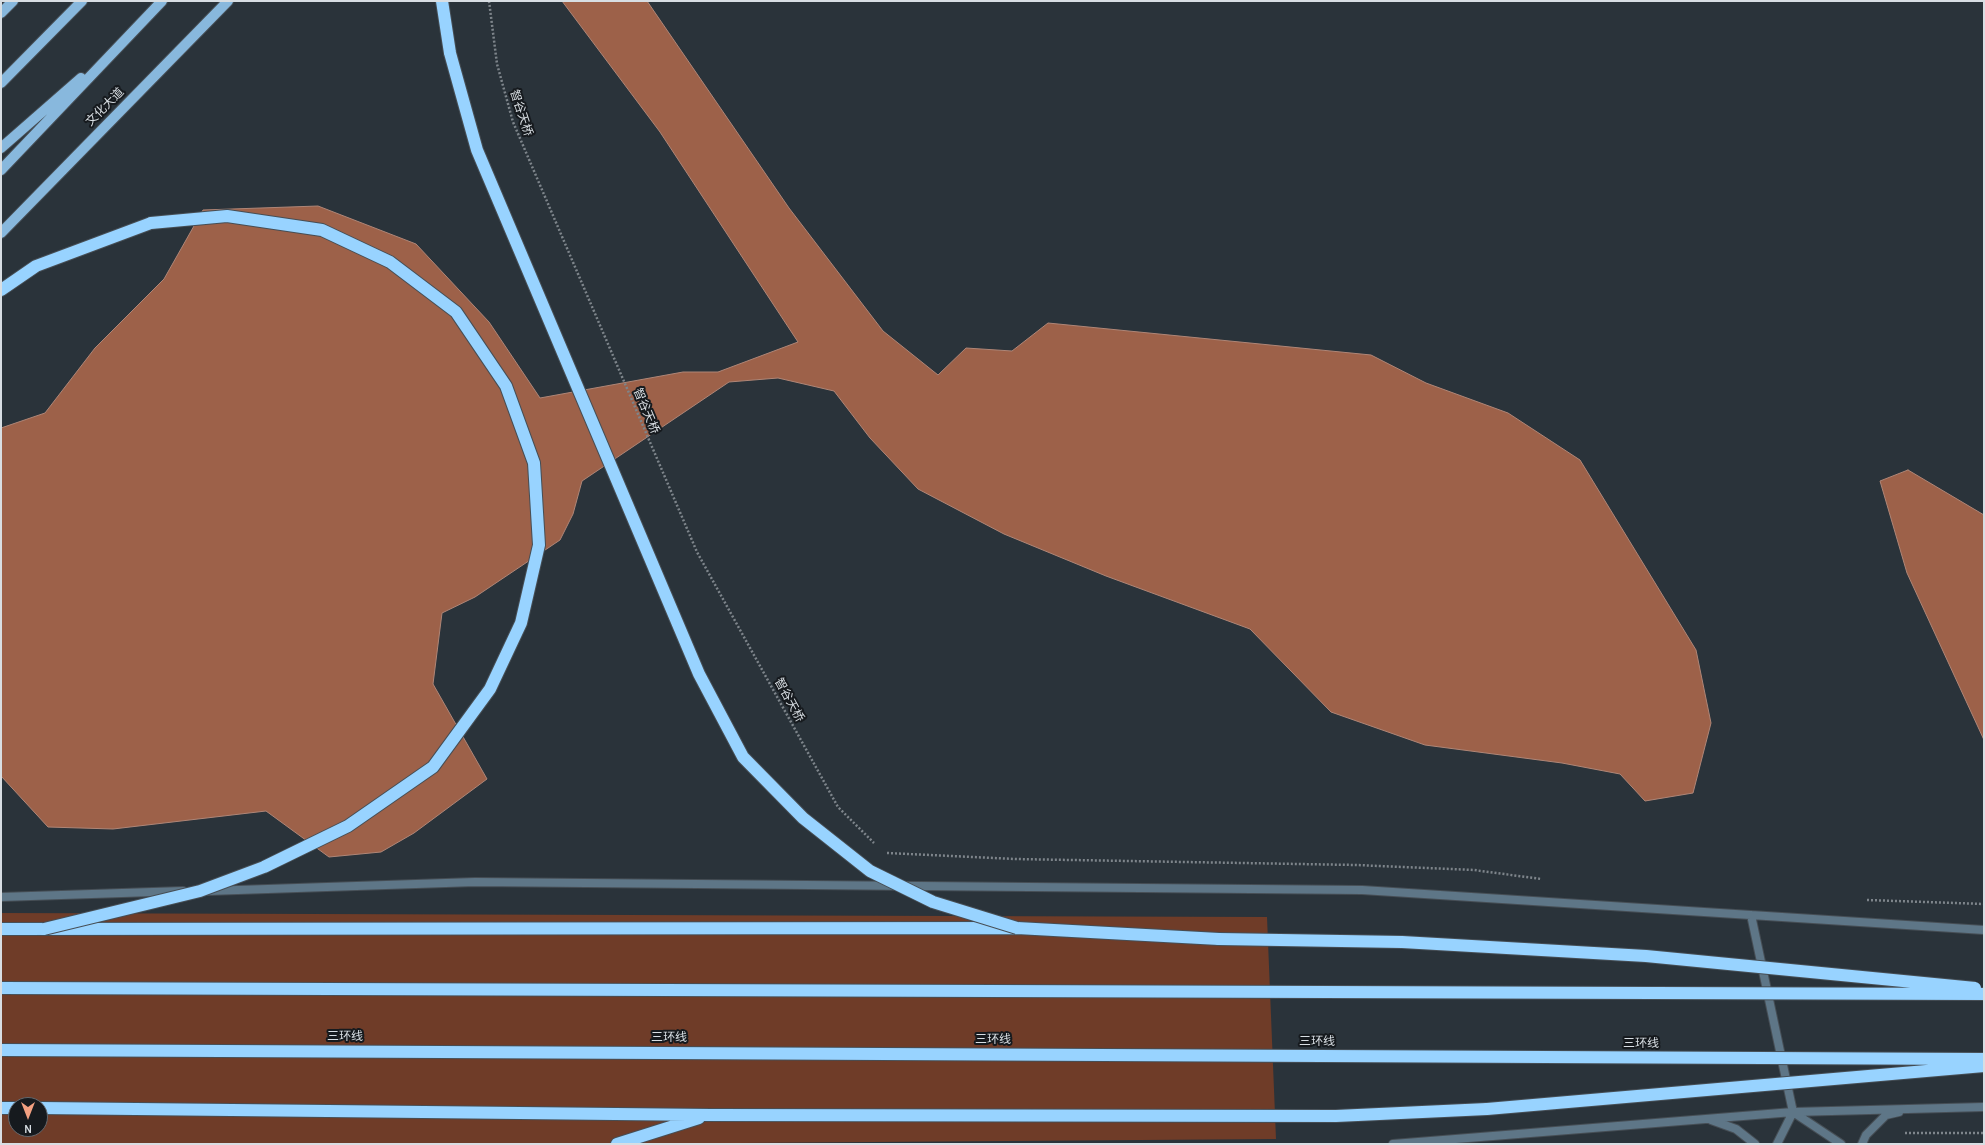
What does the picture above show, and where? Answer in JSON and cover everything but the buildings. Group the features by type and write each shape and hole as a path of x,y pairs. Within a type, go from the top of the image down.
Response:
{"highway":[{"path":"442,1 450,53 477,150 699,674 742,757 803,818 870,871 933,902 1017,928"},
{"path":"1,290 36,266 152,223 226,216 322,230 390,262 456,312 506,386 534,463 539,545 521,623 490,689 433,767 348,826 264,867 200,891 44,929"},
{"path":"1,929 1017,928 1219,939 1402,942 1638,955 1984,988"},
{"path":"1,988 1984,994"},
{"name":"三环线","path":"1,1050 1984,1059"},
{"path":"48,1108 711,1115 1344,1116 1487,1109 1984,1066"},
{"path":"616,1144 711,1115"}],"main road":[{"path":"1,13 13,1"},
{"path":"1,82 82,1"},
{"path":"1,170 162,1"},
{"name":"文化大道","path":"1,233 228,1"},
{"path":"1,148 132,33"}],"street":[{"path":"1,897 475,882 1362,890 1984,930"},
{"path":"1751,915 1793,1112 1777,1144"},
{"path":"1393,1144 1793,1112 1984,1107"},
{"path":"1862,1144 1866,1135 1886,1115 1911,1109"},
{"path":"1793,1112 1841,1144"},
{"path":"1709,1119 1736,1128 1755,1144"}],"path":[{"name":"智谷天桥","path":"489,1 497,64 513,122 697,552 838,807"},
{"path":"1903,1133 1984,1133"}],"shaded area":[{"path":"562,1 647,1 789,208 883,331 938,375 966,348 1012,351 1048,323 1371,355 1426,383 1508,413 1580,460 1696,650 1711,723 1693,793 1645,801 1620,774 1562,763 1425,745 1331,712 1250,629 1106,576 1004,534 918,489 870,438 834,391 778,378 729,382 582,481 573,514 560,540 475,597 442,613 433,684 487,779 414,833 381,852 329,857 266,811 113,829 48,827 1,776 1,428 45,413 95,348 164,279 203,210 318,206 416,244 489,322 540,398 683,372 718,372 798,342 660,132"},
{"path":"1908,470 1984,515 1984,740 1907,573 1880,481"},
{"path":"1,913 1267,917 1276,1139 607,1144 1,1144"}]}
